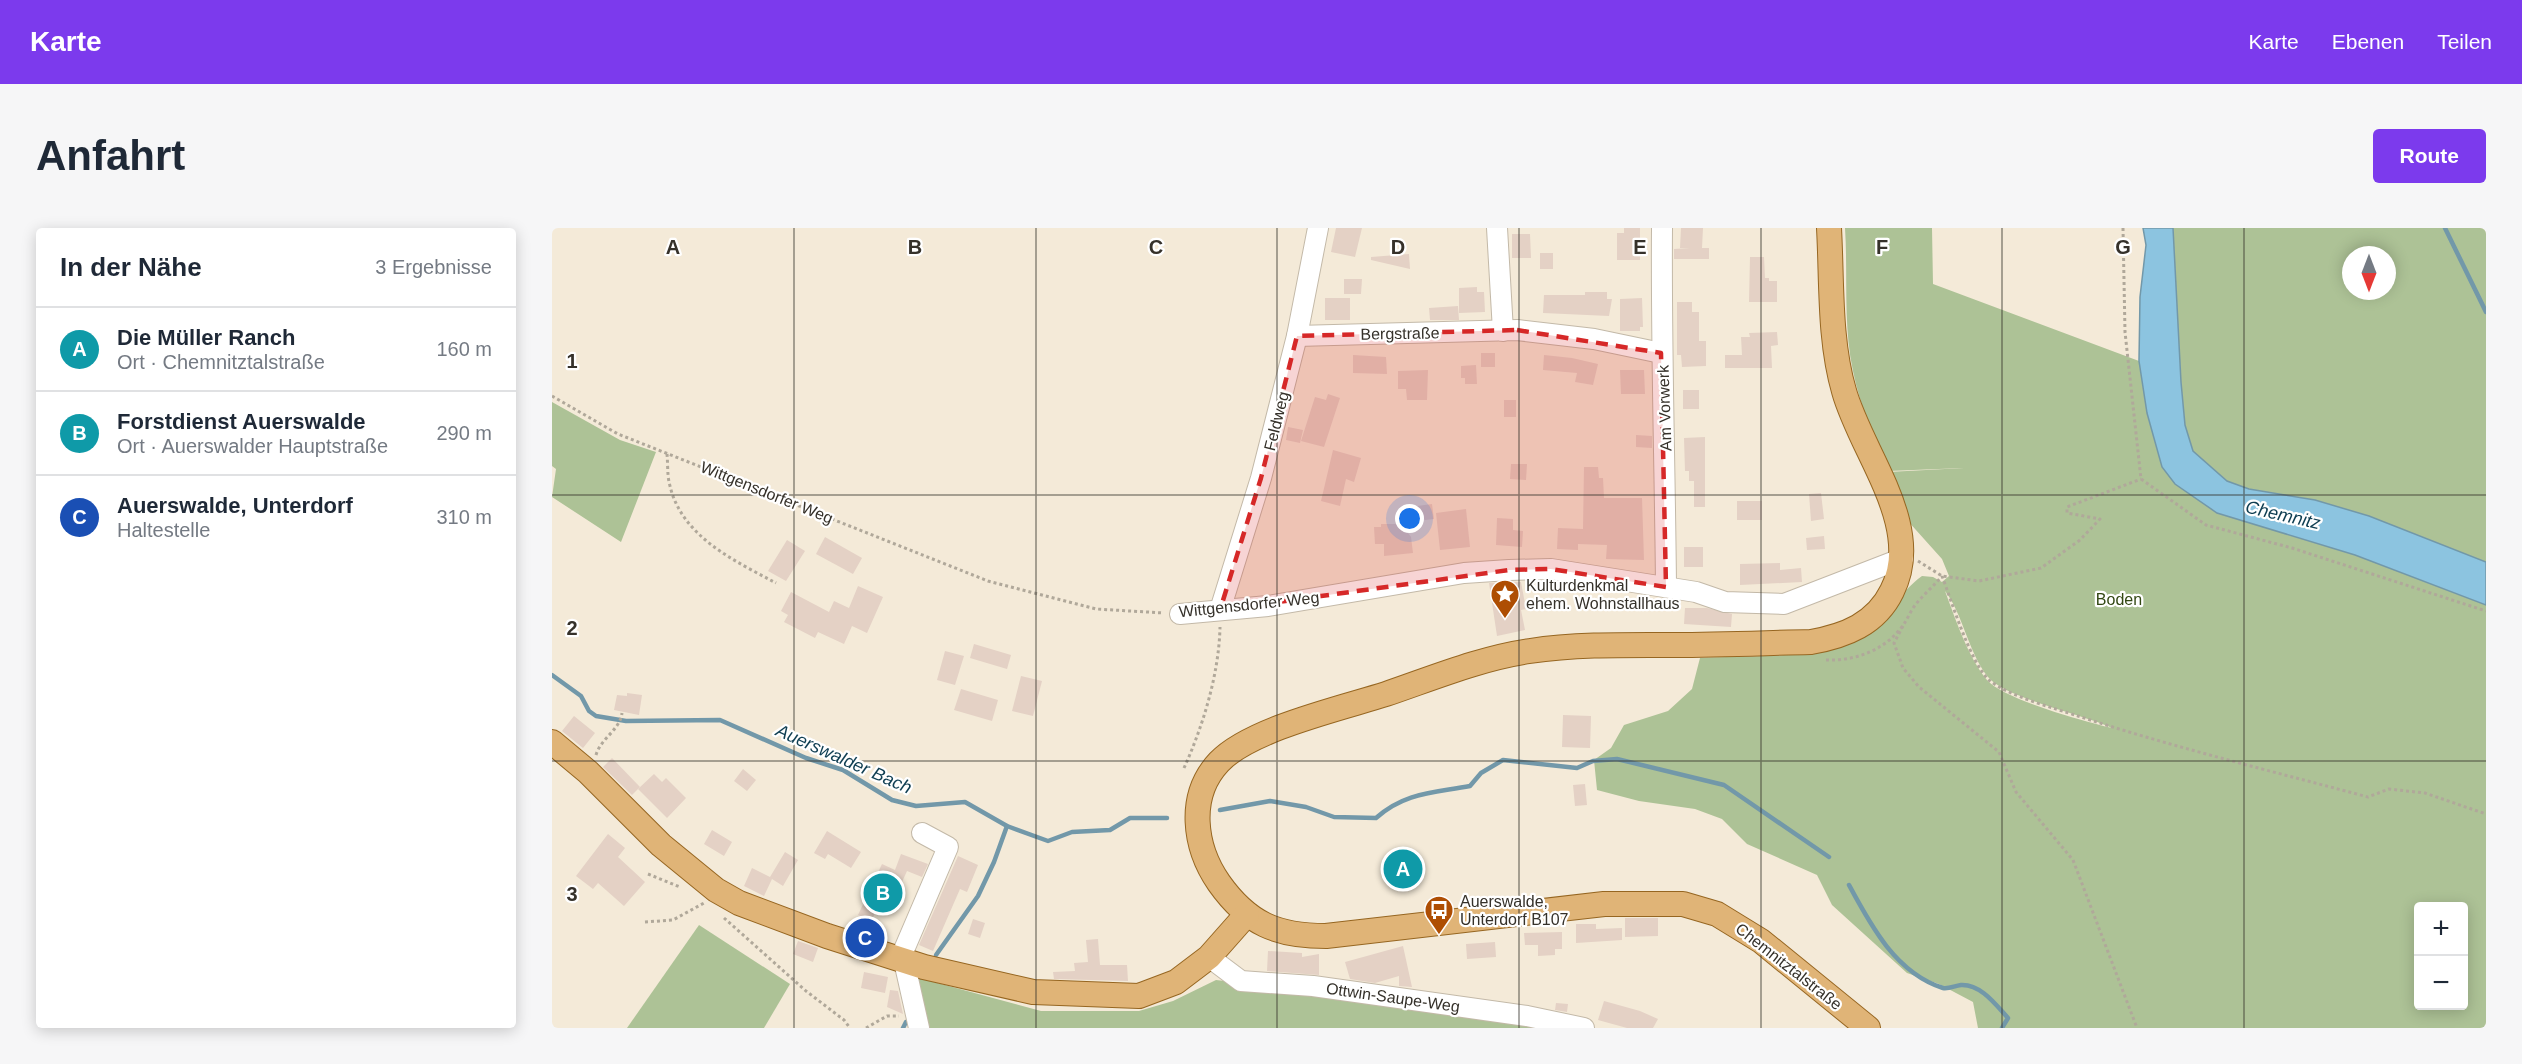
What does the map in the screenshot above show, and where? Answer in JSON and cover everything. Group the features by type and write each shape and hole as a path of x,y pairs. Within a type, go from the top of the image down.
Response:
{"main road":[{"path":"1829,228 1833,305 1843,390 1893,508 1899,525 1903,558"},
{"name":"Chemnitztalstraße","path":"1868,1028 1761,941 1717,914 1683,904 1604,904 1326,936 1301,936 1277,932 1246,914 1234,903 1217,881 1201,847 1197,831 1199,806 1207,777 1220,761 1236,748 1296,723 1476,665 1529,651 1576,646 1811,642 1837,637 1855,629 1879,610 1896,584 1903,558"},
{"path":"552,742 588,772 661,845 716,890 739,903 816,932 902,960 1033,992 1139,996 1176,982 1209,957 1246,914"}],"street":[{"name":"Feldweg","path":"1220,610 1261,478 1297,336 1318,228"},
{"path":"1497,228 1503,331"},
{"name":"Am Vorwerk","path":"1662,228 1661,353 1666,426 1666,587"},
{"name":"Bergstraße","path":"1297,336 1503,331 1556,333 1661,353"},
{"name":"Wittgensdorfer Weg","path":"1180,614 1268,606 1464,573 1509,570 1551,570 1666,587 1696,592 1725,602 1784,604 1903,558"},
{"path":"917,1019 902,960 948,847 922,833"},
{"name":"Ottwin-Saupe-Weg","path":"1209,957 1241,981 1313,986 1527,1016 1584,1028"}],"path":[{"path":"2123,228 2125,332 2141,479 2206,525 2292,548 2486,611"},
{"name":"Wittgensdorfer Weg","path":"552,396 618,434 988,581 1096,609 1180,614"},
{"path":"667,453 670,487 689,525 725,556 776,583"},
{"path":"1903,558 1920,561 1942,576 1979,581 2041,568 2080,540 2100,519 2067,513 2067,507 2141,479"},
{"path":"1942,576 1972,652 1989,679 2008,690 2142,737 2368,797 2389,789 2425,793 2486,814"},
{"path":"1184,768 1198,737 1219,645 1220,610"},
{"path":"1903,626 1894,643 1903,668 1919,687 2000,752 2016,792 2073,860 2137,1028"},
{"path":"588,772 593,766 597,750 619,724 622,715"},
{"path":"645,922 666,921 684,916 710,899"},
{"path":"720,915 806,991 844,1020 850,1028"},
{"path":"866,1028 887,1016 917,1019"}],"highlighted area":[{"path":"1517,330 1661,353 1666,587 1551,569 1509,570 1220,610 1261,478 1297,336"}],"green space":[{"name":"Boden","path":"1845,228 1932,228 1933,284 2139,361 2147,413 2162,467 2217,513 2355,555 2486,605 2486,1028 1978,1028 1973,1002 1939,984 1907,973 1832,905 1817,875 1747,844 1722,819 1695,809 1639,801 1597,790 1594,760 1611,748 1624,725 1668,711 1692,689 1700,658 1806,653 1845,645 1869,631 1922,576 1933,577 1942,582 1949,576 1942,559 1907,520 1888,472 1964,468 1888,471 1863,409 1856,384 1850,354","holes":["1945,591 1975,656 1988,677 1997,685 2028,699 2112,728 2027,702 2010,695 1987,680 1968,649"]},
{"path":"2173,228 2486,228 2486,562 2315,500 2249,489 2227,481 2193,451 2185,425"},
{"path":"552,402 620,440 656,452 621,542 552,497 556,469 552,466"},
{"path":"699,925 790,984 764,1028 627,1028"},
{"path":"919,978 1041,1011 1139,1011 1173,1001 1216,980 1408,1002 1565,1028 925,1028 918,999"}],"water":[{"name":"Chemnitz","path":"2143,228 2173,228 2181,382 2185,425 2193,451 2227,481 2249,489 2315,500 2369,516 2486,562 2486,605 2355,555 2217,513 2175,484 2162,467 2147,413 2139,361 2140,297 2146,245"}],"building":[{"path":"1336,228 1362,228 1355,257 1331,252"},
{"path":"1624,228 1640,228 1640,260 1617,260 1617,233 1624,233"},
{"path":"1681,228 1703,228 1702,248 1709,248 1709,259 1674,259 1674,249 1690,248 1680,248"},
{"path":"1512,234 1530,234 1531,258 1512,258"},
{"path":"1540,253 1553,253 1553,269 1540,269"},
{"path":"1409,254 1410,269 1371,260 1371,257"},
{"path":"1750,257 1764,257 1765,278 1769,278 1769,281 1777,281 1777,302 1749,302"},
{"path":"1344,279 1362,279 1361,294 1344,294"},
{"path":"1477,287 1477,292 1484,292 1485,312 1459,313 1459,288"},
{"path":"1585,292 1607,292 1607,299 1612,299 1609,316 1543,313 1544,295 1585,295"},
{"path":"1325,298 1350,298 1350,320 1325,320"},
{"path":"1642,298 1643,327 1640,327 1640,331 1620,331 1620,299"},
{"path":"1677,302 1692,302 1692,312 1699,312 1699,341 1706,341 1706,366 1682,367 1681,355 1677,355"},
{"path":"1458,306 1459,320 1430,320 1429,308"},
{"path":"1777,332 1778,345 1771,346 1772,368 1725,368 1725,355 1742,355 1741,337 1750,337 1749,333"},
{"path":"1481,353 1495,353 1495,367 1481,367"},
{"path":"1353,355 1386,357 1387,374 1353,373"},
{"path":"1544,355 1598,364 1593,385 1575,382 1577,373 1543,370"},
{"path":"1476,365 1477,384 1465,384 1465,378 1461,378 1461,366"},
{"path":"1428,370 1427,400 1407,400 1406,389 1398,389 1398,371"},
{"path":"1620,370 1644,370 1645,394 1621,394"},
{"path":"1683,390 1699,390 1699,409 1683,409"},
{"path":"1328,394 1340,398 1324,447 1301,441 1315,397 1326,400"},
{"path":"1504,400 1516,400 1516,417 1504,417"},
{"path":"1288,427 1303,430 1300,443 1286,440"},
{"path":"1636,435 1652,436 1652,448 1636,447"},
{"path":"1705,437 1705,507 1694,507 1694,481 1689,481 1689,471 1685,471 1684,438"},
{"path":"1333,450 1361,458 1354,482 1346,479 1340,506 1321,501"},
{"path":"1511,464 1527,464 1526,480 1510,479"},
{"path":"1584,467 1598,467 1599,478 1603,478 1604,498 1642,498 1644,560 1606,559 1607,545 1578,544 1578,550 1557,549 1558,528 1583,529"},
{"path":"1821,493 1824,519 1811,521 1809,494"},
{"path":"1737,501 1762,501 1762,520 1737,520"},
{"path":"1432,504 1434,519 1425,520 1410,507"},
{"path":"1466,509 1470,547 1440,550 1436,513"},
{"path":"1497,518 1513,519 1513,530 1523,531 1522,547 1496,545"},
{"path":"1381,524 1401,524 1411,537 1413,553 1384,556 1384,544 1375,544 1374,527 1381,527"},
{"path":"1824,536 1825,549 1807,550 1806,538"},
{"path":"825,537 862,558 853,574 816,554"},
{"path":"787,540 805,551 786,581 768,571"},
{"path":"1684,547 1703,547 1703,567 1684,567"},
{"path":"1780,563 1780,570 1801,568 1802,582 1740,585 1740,564"},
{"path":"1521,582 1526,609 1521,610 1525,630 1497,636 1489,583"},
{"path":"858,586 883,597 867,633 852,626 844,644 818,632 815,638 784,622 788,615 781,611 791,592 829,612 834,601 849,608"},
{"path":"1685,608 1707,608 1732,614 1731,627 1684,624"},
{"path":"974,644 1011,655 1007,669 970,658"},
{"path":"945,651 964,656 955,685 937,680"},
{"path":"1021,676 1042,681 1033,716 1012,711"},
{"path":"961,689 998,700 992,721 954,710"},
{"path":"627,693 642,695 639,715 614,710 617,695 627,696"},
{"path":"1563,715 1591,716 1590,748 1562,747"},
{"path":"574,716 595,733 583,748 562,731"},
{"path":"612,758 640,787 632,795 603,767"},
{"path":"743,769 756,780 747,791 734,781"},
{"path":"654,774 662,782 666,778 686,798 667,818 638,789"},
{"path":"1585,784 1587,805 1575,806 1573,785"},
{"path":"712,830 732,842 724,856 704,844"},
{"path":"827,831 861,852 851,868 828,854 825,859 814,853"},
{"path":"608,834 625,848 618,857 645,882 624,906 598,883 593,889 576,876"},
{"path":"785,852 798,860 783,886 772,879 764,896 744,886 752,868 770,877"},
{"path":"901,854 928,864 922,877 907,871 887,915 876,910 872,920 858,915 882,864 895,870"},
{"path":"958,856 978,865 967,892 960,889 933,951 919,945"},
{"path":"1625,918 1658,918 1658,936 1625,937"},
{"path":"973,919 985,923 980,938 968,934"},
{"path":"1576,924 1596,924 1596,929 1622,928 1622,940 1576,943"},
{"path":"1562,932 1562,949 1555,949 1555,955 1538,956 1538,945 1525,945 1524,933"},
{"path":"1098,939 1100,965 1127,965 1128,981 1054,979 1053,972 1075,971 1074,963 1088,962 1086,940"},
{"path":"798,941 818,948 813,962 793,954"},
{"path":"1495,942 1496,957 1467,959 1466,944"},
{"path":"1403,946 1412,987 1399,986 1399,976 1375,983 1350,979 1345,962"},
{"path":"1268,951 1302,953 1302,957 1319,954 1319,975 1267,971"},
{"path":"864,972 888,977 885,993 861,988"},
{"path":"890,990 898,991 903,1014 887,1007"},
{"path":"1604,1001 1640,1011 1658,1019 1653,1028 1627,1028 1598,1020"},
{"path":"1556,1003 1568,1004 1567,1012 1555,1010"}],"waterway":[{"path":"2445,228 2486,312"},
{"name":"Auerswalder Bach","path":"552,675 581,696 589,711 596,716 626,721 720,720 806,758 843,770 892,800 916,806 965,802 1007,826 1048,841 1072,832 1110,830 1130,818 1167,818"},
{"name":"Auerswalder Bach","path":"1220,810 1270,801 1306,807 1334,817 1376,818 1387,809 1409,798 1470,786 1481,773 1503,760 1577,768 1593,761 1617,759 1724,785 1829,857"},
{"path":"936,955 978,896 1007,826"},
{"name":"Auerswalder Bach","path":"1849,885 1876,932 1898,960 1926,981 1943,988 1961,985 1975,988 2008,1018 2002,1028"},
{"path":"903,1028 906,1022"}],"place":[{"name":"Kulturdenkmal ehem. Wohnstallhaus","path":"1505,620"},
{"name":"Die Müller Ranch","path":"1403,869"},
{"name":"Forstdienst Auerswalde","path":"883,893"},
{"name":"Auerswalde, Unterdorf B107","path":"1439,936"},
{"name":"Auerswalde, Unterdorf","path":"865,938"}]}
